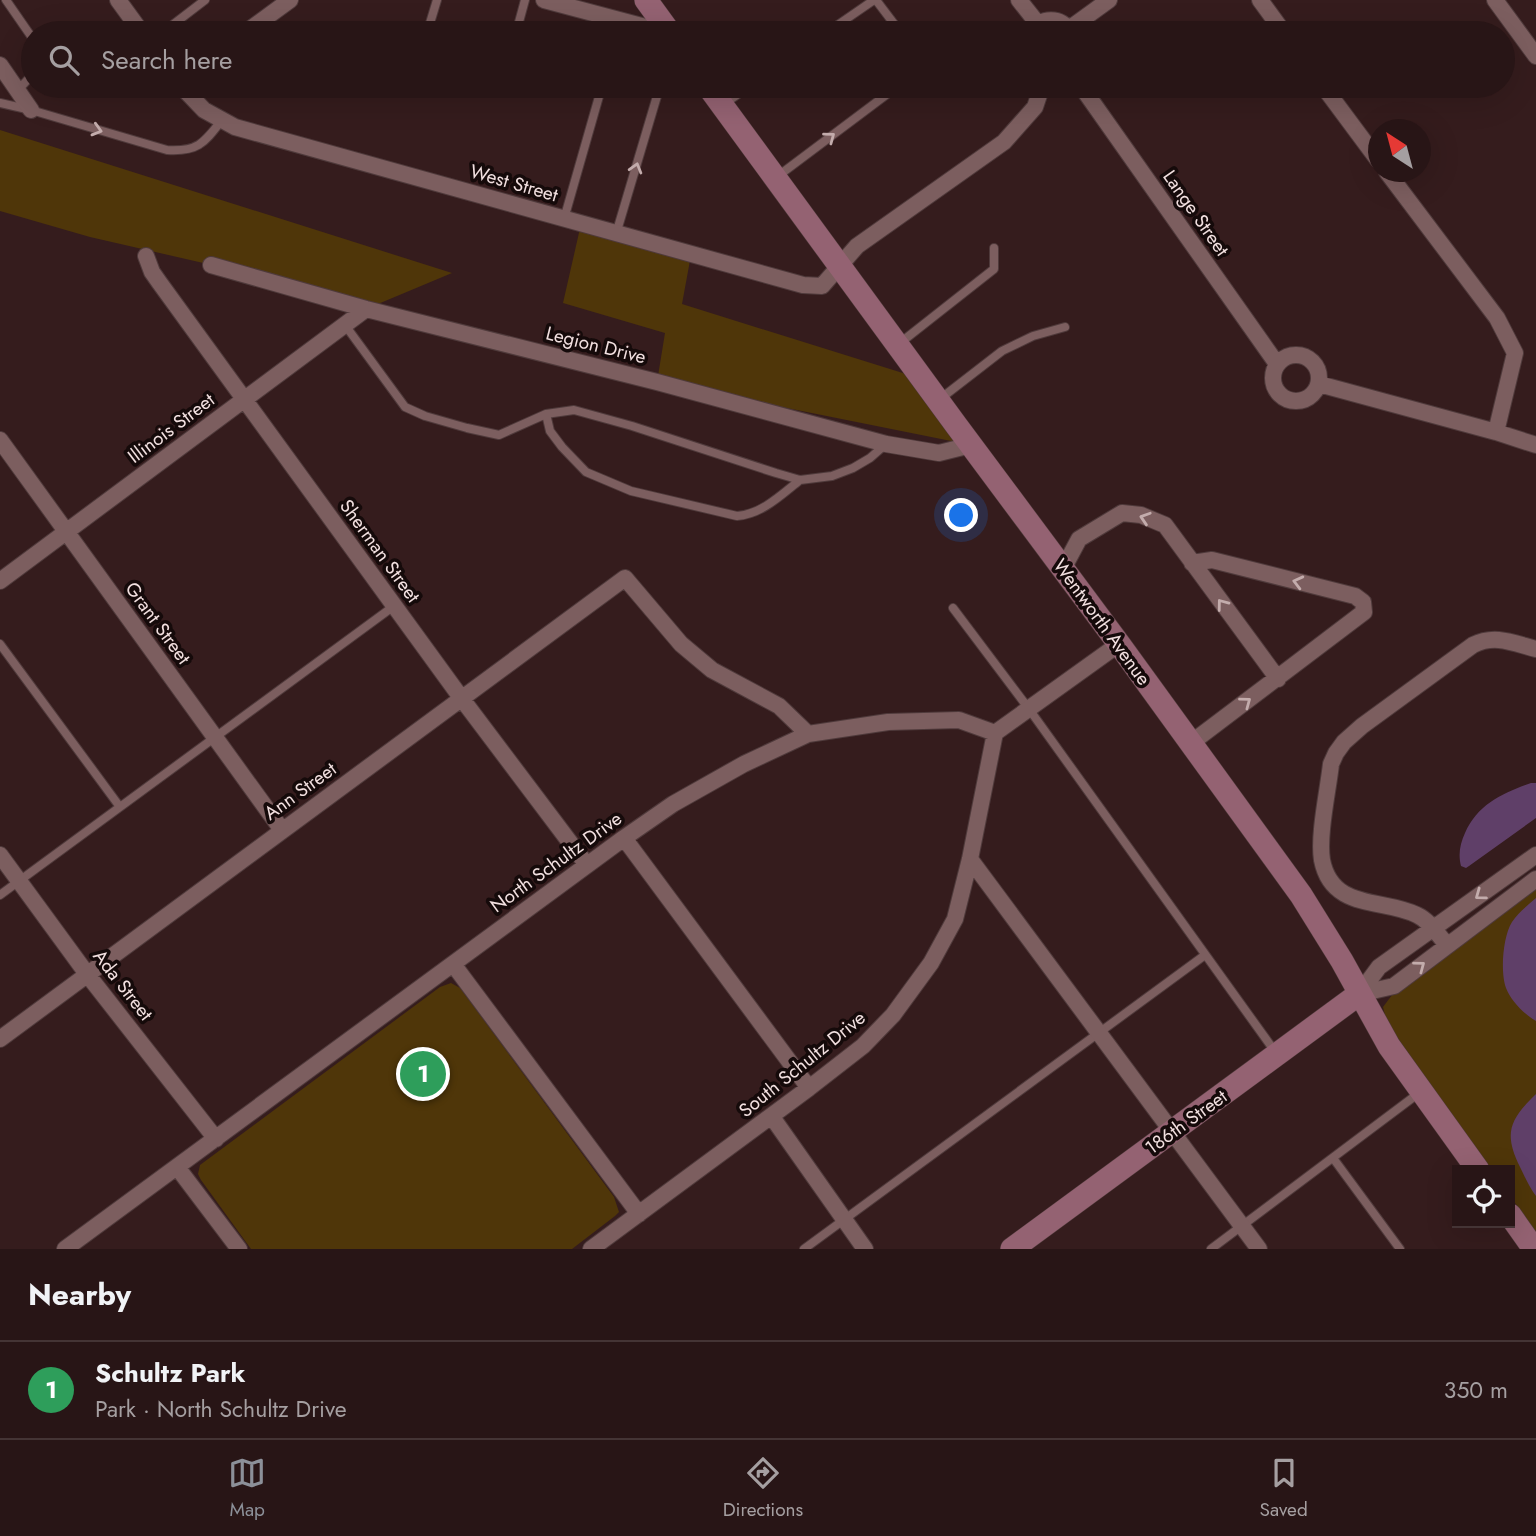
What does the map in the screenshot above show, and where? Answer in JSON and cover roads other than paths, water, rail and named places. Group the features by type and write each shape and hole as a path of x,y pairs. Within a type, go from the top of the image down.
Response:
{"street":[{"path":"118,0 133,21"},
{"path":"261,21 290,0"},
{"path":"544,0 602,21"},
{"path":"646,0 661,21"},
{"path":"1019,0 1030,21"},
{"path":"1083,21 1109,0"},
{"path":"1260,0 1275,21"},
{"path":"1495,0 1510,21"},
{"path":"1515,27 1536,56"},
{"path":"0,65 21,95"},
{"path":"23,98 31,110"},
{"name":"West Street","path":"192,98 204,110 235,127 803,285 822,286 840,266"},
{"name":"Wentworth Avenue","path":"717,98 1301,895 1342,961 1389,1046 1474,1165"},
{"path":"840,266 857,246 1004,142 1035,107 1038,98"},
{"name":"Lange Street","path":"1089,98 1277,364"},
{"path":"1332,98 1368,147"},
{"path":"1395,182 1497,318 1516,353 1496,432"},
{"name":"Sherman Street","path":"146,256 152,272 244,400 587,865"},
{"name":"Legion Drive","path":"212,265 366,309 657,382 886,444 939,453 971,445"},
{"name":"Illinois Street","path":"0,581 366,309"},
{"path":"1289,355 1304,356 1316,365 1319,384 1314,393 1301,401 1285,399 1274,387 1272,380 1277,364 1289,355"},
{"path":"1319,384 1536,445"},
{"name":"Grant Street","path":"0,440 282,830"},
{"path":"1046,545 1079,539 1122,513 1141,515 1165,525 1278,679"},
{"path":"1063,569 1079,539"},
{"path":"1191,743 1364,612 1363,602 1355,596 1212,560 1192,563"},
{"name":"Ann Street","path":"0,1039 625,578 681,644 712,670 779,706 808,734"},
{"path":"1447,945 1421,917 1356,900 1336,887 1326,874 1321,839 1331,764 1344,742 1362,726 1473,645 1490,639 1501,639 1536,649"},
{"path":"995,733 1119,644"},
{"name":"North Schultz Drive","path":"65,1249 624,838 673,804 744,764 808,734 888,722 959,720 995,733"},
{"name":"South Schultz Drive","path":"591,1249 810,1088 863,1046 893,1014 931,963 955,919 995,733"},
{"path":"624,838 810,1088"},
{"name":"Ada Street","path":"0,855 87,974 216,1139"},
{"name":"186th Street","path":"1012,1249 1359,994 1379,967 1536,855"},
{"path":"970,859 1259,1249"},
{"name":"186th Street","path":"1359,994 1394,986 1536,878"},
{"path":"453,964 639,1214"},
{"path":"772,1117 865,1249"},
{"path":"177,1167 239,1249"},
{"path":"1515,1222 1534,1249"}],"lane":[{"path":"6,0 21,22"},
{"path":"178,21 205,0"},
{"path":"430,21 436,0"},
{"path":"519,21 525,0"},
{"path":"844,21 875,0 892,21"},
{"path":"18,90 21,87"},
{"path":"564,219 599,98"},
{"path":"616,234 656,98"},
{"path":"722,105 732,98"},
{"path":"775,178 882,98"},
{"path":"0,103 167,150 182,151 198,146 207,140 222,120"},
{"path":"897,345 994,269 993,248"},
{"path":"345,325 405,407 425,416 467,428 499,435 546,414 574,410 800,480 832,476 853,468 886,444"},
{"path":"938,401 1002,351 1033,336 1065,327"},
{"path":"546,414 550,431 586,472 631,491 737,516 748,515 765,507 800,480"},
{"path":"0,895 394,606"},
{"path":"953,608 1029,709 1277,1055"},
{"path":"0,644 120,807"},
{"path":"804,1249 1206,955"},
{"path":"1211,1249 1421,1091"},
{"path":"1333,1158 1400,1249"}],"place":[{"name":"Schultz Park","path":"423,1074"}]}
